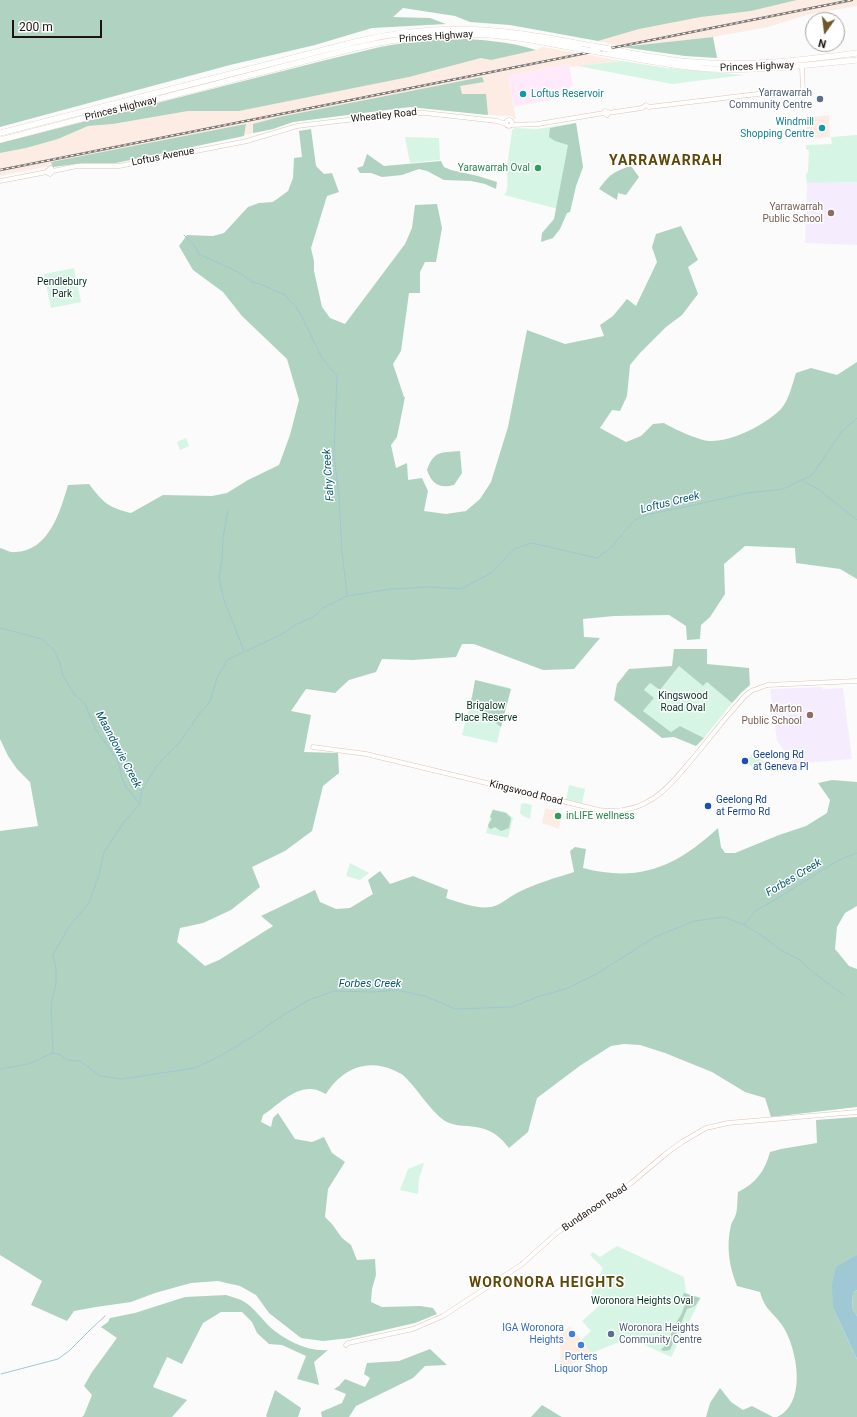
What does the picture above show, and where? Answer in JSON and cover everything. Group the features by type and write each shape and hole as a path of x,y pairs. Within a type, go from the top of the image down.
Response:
{"highway":[{"name":"Princes Highway","path":"0,133 336,46 394,34 441,29 484,30 518,33 693,62 753,63 814,59 857,54"},
{"name":"Princes Highway","path":"0,140 351,49 396,40 443,35 491,35 672,65 700,68 749,69 802,66 857,60"},
{"path":"753,63 762,66 796,63 802,66 814,59"}],"street":[{"name":"Wheatley Road","path":"272,134 297,126 406,112 509,123 538,124 644,108 647,110 649,107 766,93 803,93 802,66"},
{"name":"Loftus Avenue","path":"0,181 47,172 50,174 53,171 83,165 119,166 246,141 272,134"},
{"name":"Kingswood Road","path":"313,747 366,754 599,810 625,810 649,802 665,790 751,690 767,685 857,681"},
{"name":"Bundanoon Road","path":"346,1345 348,1343 413,1329 443,1316 521,1265 567,1226 630,1184 668,1152 702,1130 728,1123 857,1112"}],"shaded area":[{"path":"797,0 857,0 857,6 824,12 805,12 805,16 768,27 713,37 622,47 598,41 639,29 701,17 751,11"},
{"path":"543,47 622,61 570,67 569,64 508,76 516,119 512,116 410,107 293,122 273,129 116,163 83,163 45,167 0,176 0,153 26,148 58,139 88,126 113,124 188,111 239,111 409,77 481,58 491,60 536,50"},
{"path":"569,64 573,85 555,99 514,107 508,76"},
{"path":"829,115 830,137 806,139 806,120 809,117"},
{"name":"Yarrawarrah Public School","path":"857,182 857,245 805,243 807,183"},
{"name":"Marton Public School","path":"821,687 823,689 843,688 852,759 794,764 777,741 770,689"},
{"path":"545,808 562,812 559,829 542,823"},
{"path":"570,1326 592,1353 559,1371 561,1353 559,1336"}],"green space":[{"path":"0,0 797,0 751,11 701,17 639,29 598,41 510,25 470,22 455,16 403,8 393,17 430,18 446,24 372,28 315,45 230,65 0,127"},
{"path":"713,37 717,58 685,56 622,47"},
{"path":"453,38 485,40 536,50 491,60 481,58 409,77 239,111 188,111 113,124 88,126 58,139 26,148 0,153 0,143 326,60 380,47 415,41"},
{"path":"622,61 667,68 744,75 672,84 578,66"},
{"path":"482,77 484,82 460,86 462,94 486,94 488,115 410,107 293,122 273,129 253,133 253,124 279,117"},
{"path":"576,123 583,167 576,186 570,212 504,195 507,188 507,174 512,130 515,128 537,129"},
{"path":"576,123 583,167 576,186 570,212 567,213 560,229 553,238 541,242 542,233 554,219 568,145 555,141 549,137 550,128"},
{"path":"246,124 244,136 116,163 83,163 53,167 51,162"},
{"path":"311,129 316,166 324,174 332,173 339,192 327,196 311,248 314,261 314,271 322,307 330,318 345,324 405,244 412,228 415,205 437,204 442,228 436,262 425,262 420,272 420,293 409,293 401,351 393,364 405,397 397,437 391,445 396,468 407,463 408,480 422,478 428,491 424,511 446,514 466,511 480,499 491,482 508,427 527,330 565,344 604,336 600,325 613,316 627,299 636,306 657,262 652,247 656,234 681,226 698,260 688,267 698,294 682,315 666,327 630,365 627,396 620,411 612,410 600,428 626,442 641,436 653,424 664,423 699,439 718,441 728,439 738,436 766,421 781,409 788,397 796,373 811,368 837,375 857,362 857,579 840,569 796,563 795,548 745,546 724,564 725,594 710,617 701,625 700,639 687,640 686,626 669,615 614,616 583,619 584,637 600,638 574,669 543,670 474,644 462,644 456,657 413,660 382,659 376,672 349,680 335,693 306,689 291,711 311,715 304,752 338,753 339,773 323,786 312,831 285,851 252,867 260,887 231,910 203,923 180,928 177,942 205,966 219,960 273,926 261,916 315,890 320,902 336,909 350,908 373,894 368,880 380,871 390,884 413,876 448,890 446,898 468,905 491,907 533,886 574,872 570,851 575,847 586,849 583,868 603,872 640,872 656,868 688,852 718,828 721,847 725,853 735,853 806,826 827,813 830,800 818,783 832,780 857,782 857,906 845,913 837,927 835,949 849,966 857,969 857,1107 771,1117 765,1098 745,1092 712,1072 665,1053 640,1045 624,1044 611,1046 581,1065 537,1098 528,1132 509,1148 492,1132 482,1128 455,1125 442,1119 436,1114 409,1081 400,1073 373,1065 355,1068 339,1078 326,1094 317,1090 304,1089 292,1094 263,1115 261,1122 271,1127 273,1118 278,1113 295,1139 312,1142 324,1137 332,1153 345,1162 328,1189 325,1217 342,1238 351,1245 357,1260 375,1259 376,1275 372,1289 371,1302 382,1307 420,1306 433,1308 437,1314 415,1323 350,1338 323,1341 301,1338 269,1313 256,1295 240,1286 218,1281 191,1283 155,1293 131,1302 74,1311 67,1321 31,1305 42,1281 0,1255 0,831 38,826 30,782 17,769 8,756 0,739 0,548 13,552 27,550 36,545 45,537 57,518 68,485 89,484 103,500 111,506 131,513 163,495 212,496 227,493 248,480 279,465 290,435 299,400 287,359 242,316 223,292 193,270 179,246 187,235 213,236 224,233 248,207 259,203 273,202 288,191 293,178 294,158 302,157 299,131"},
{"path":"857,135 857,182 807,183 806,175 808,171 809,151 806,149 806,145 832,144 831,137"},
{"path":"405,137 439,138 440,160 410,163"},
{"path":"367,154 384,166 441,161 444,167 451,170 497,182 496,189 485,184 471,181 444,180 427,171 419,169 402,175 382,177 371,173 360,173 357,168 363,166"},
{"path":"631,166 639,177 626,195 618,193 617,200 599,189 612,174"},
{"name":"Pendlebury Park","path":"74,268 81,302 51,308 44,274"},
{"path":"186,438 189,446 180,450 177,442"},
{"path":"460,451 462,473 454,485 440,486 434,482 427,470 432,459 439,454"},
{"path":"674,649 707,649 707,664 749,668 750,685 732,703 707,682 703,686 679,666 660,690 650,683 644,690 654,698 643,711 671,732 680,726 704,738 696,746 674,737 662,738 614,700 617,684 629,669 672,666"},
{"name":"Kingswood Road Oval","path":"679,666 703,686 707,682 732,703 704,738 680,726 671,732 643,711 654,698 644,691 650,683 660,690"},
{"path":"475,680 511,689 501,727 471,703"},
{"name":"Brigalow Place Reserve","path":"476,680 510,688 497,743 462,735"},
{"path":"753,753 755,753 764,763 756,771 746,761"},
{"path":"569,785 585,789 582,803 566,800"},
{"path":"524,803 532,805 530,819 520,813 521,804"},
{"path":"492,809 506,812 513,818 508,838 486,833"},
{"path":"493,810 506,813 511,818 509,828 501,831 495,827 491,829 489,828 488,825 492,819 490,817"},
{"path":"350,863 369,873 360,880 346,876"},
{"path":"857,1117 857,1255 833,1308 857,1359 857,1417 777,1417 787,1410 793,1400 797,1374 795,1360 792,1347 782,1325 764,1303 760,1292 737,1286 734,1278 729,1256 729,1233 737,1211 738,1192 750,1185 759,1176 770,1152 817,1143 816,1120"},
{"path":"423,1163 424,1164 419,1178 418,1194 400,1190 408,1169"},
{"name":"Woronora Heights Oval","path":"617,1246 684,1277 686,1293 701,1298 671,1357 629,1338 592,1353 581,1340 591,1331 582,1321 601,1304 602,1300 591,1294 603,1268 590,1255 593,1252 600,1257"},
{"path":"857,1290 857,1316 852,1308 853,1293"},
{"path":"684,1293 700,1298 695,1306 687,1309 670,1350 663,1351 661,1349 664,1347 668,1336 671,1336 672,1329 681,1315 686,1302 682,1298"},
{"path":"226,1295 245,1302 253,1308 269,1326 289,1340 304,1347 328,1350 314,1362 319,1385 297,1379 306,1356 282,1345 269,1344 257,1333 252,1322 242,1312 221,1312 203,1323 182,1364 167,1357 153,1387 187,1400 172,1417 82,1417 92,1395 84,1386 92,1372 117,1338 101,1327 108,1322 110,1318 135,1313 185,1297"},
{"path":"430,1349 447,1365 425,1366 413,1378 356,1406 349,1417 322,1417 321,1412 342,1403 346,1394 334,1389 345,1379 365,1387 370,1378 364,1374 367,1363 399,1361"},
{"path":"720,1388 731,1402 743,1410 752,1406 773,1417 706,1417 710,1403"},
{"path":"275,1390 301,1408 298,1417 266,1416"},
{"path":"542,1405 560,1416 562,1417 531,1417"}],"water":[{"path":"857,1255 857,1290 853,1293 852,1308 857,1316 857,1359 833,1308 832,1285 836,1267"}],"waterway":[{"name":"Fahy Creek","path":"184,235 194,245 199,254 238,272 252,282 285,295 301,315 322,358 337,376 334,456 339,495 342,552 347,595"},
{"name":"Loftus Creek","path":"53,1053 51,1004 56,984 56,969 53,955 68,928 89,903 99,875 104,852 124,822 140,804 142,790 158,764 179,743 200,713 210,702 217,678 227,660 280,635 297,624 313,617 323,608 347,596 391,589 429,587 461,589 491,573 514,549 532,543 597,558 613,546 635,520 649,514 748,493 783,489 812,475 842,431 857,418"},
{"path":"803,481 818,489 857,520"},
{"path":"228,510 223,538 219,578 224,600 244,651"},
{"name":"Maandowie Creek","path":"0,628 42,639 52,648 59,660 63,676 74,694 85,704 96,730 118,761 126,787 139,803"},
{"name":"Forbes Creek","path":"744,925 756,910 839,860 857,853"},
{"name":"Forbes Creek","path":"0,1069 28,1064 53,1053 61,1055 67,1060 80,1061 100,1076 122,1079 195,1068 220,1056 309,1000 334,991 374,992 397,990 425,996 455,1009 512,1007 540,996 565,989 593,976 655,937 694,921 724,917 744,925 764,937 779,949 800,960 815,974 845,996"},
{"path":"1,1374 58,1359 69,1351 105,1316"}],"railway":[{"path":"0,170 852,0"}],"place":[{"name":"Loftus Reservoir","path":"523,94"},
{"name":"Yarrawarrah Community Centre","path":"820,99"},
{"name":"Windmill Shopping Centre","path":"822,128"},
{"name":"Yarawarrah Oval","path":"538,168"},
{"name":"Yarrawarrah Public School","path":"831,213"},
{"name":"Marton Public School","path":"810,715"},
{"name":"Geelong Rd at Geneva Pl","path":"745,761"},
{"name":"Geelong Rd at Fermo Rd","path":"708,806"},
{"name":"inLIFE wellness","path":"558,816"},
{"name":"IGA Woronora Heights","path":"572,1334"},
{"name":"Woronora Heights Community Centre","path":"611,1334"},
{"name":"Porters Liquor Shop","path":"581,1345"}],"district":[{"name":"YARRAWARRAH","path":"666,161"},
{"name":"WORONORA HEIGHTS","path":"547,1283"}]}
